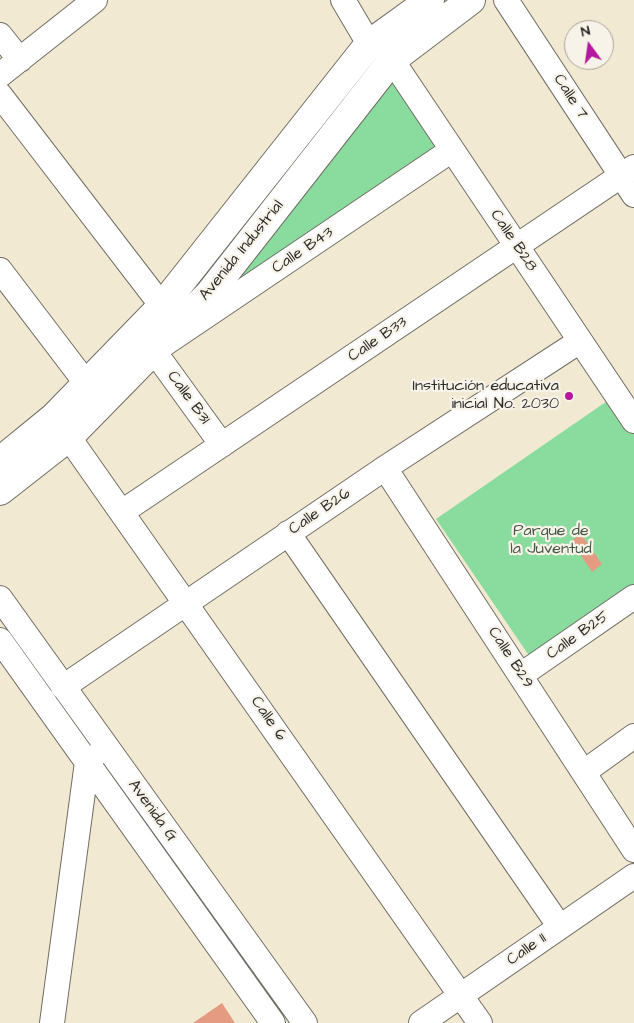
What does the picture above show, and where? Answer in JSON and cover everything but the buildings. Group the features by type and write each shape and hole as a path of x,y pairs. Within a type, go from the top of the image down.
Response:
{"main road":[{"name":"Avenida Industrial","path":"0,461 62,427 86,383 162,306 369,44 430,0"},
{"name":"Avenida Industrial","path":"0,490 62,427 154,351 209,294 392,60 472,0"}],"street":[{"path":"0,76 95,0"},
{"path":"343,0 369,44"},
{"name":"Calle 7","path":"506,0 630,179"},
{"path":"0,35 20,60"},
{"name":"Calle B28","path":"392,60 634,421"},
{"path":"0,95 162,306"},
{"name":"Calle B43","path":"154,351 452,150"},
{"name":"Calle B33","path":"122,512 516,246 630,179"},
{"path":"0,270 86,383"},
{"name":"Calle B26","path":"63,686 385,468 580,341"},
{"name":"Calle B31","path":"154,351 222,445"},
{"name":"Calle 6","path":"62,427 480,1023"},
{"name":"Calle B29","path":"385,468 634,850"},
{"path":"288,533 560,927"},
{"name":"Calle B25","path":"521,675 634,597"},
{"name":"Avenida G","path":"0,598 305,1023"},
{"name":"Avenida G","path":"0,640 273,1023"},
{"path":"584,772 634,736"},
{"path":"52,1023 87,762 106,747"},
{"name":"Calle 11","path":"420,1023 634,876"}],"green space":[{"path":"391,70 444,149 201,312"},
{"name":"Parque de la Juventud","path":"613,397 634,429 634,587 530,657 436,519"}],"place":[{"name":"Institución educativa inicial No. 2030","path":"569,396"}]}
